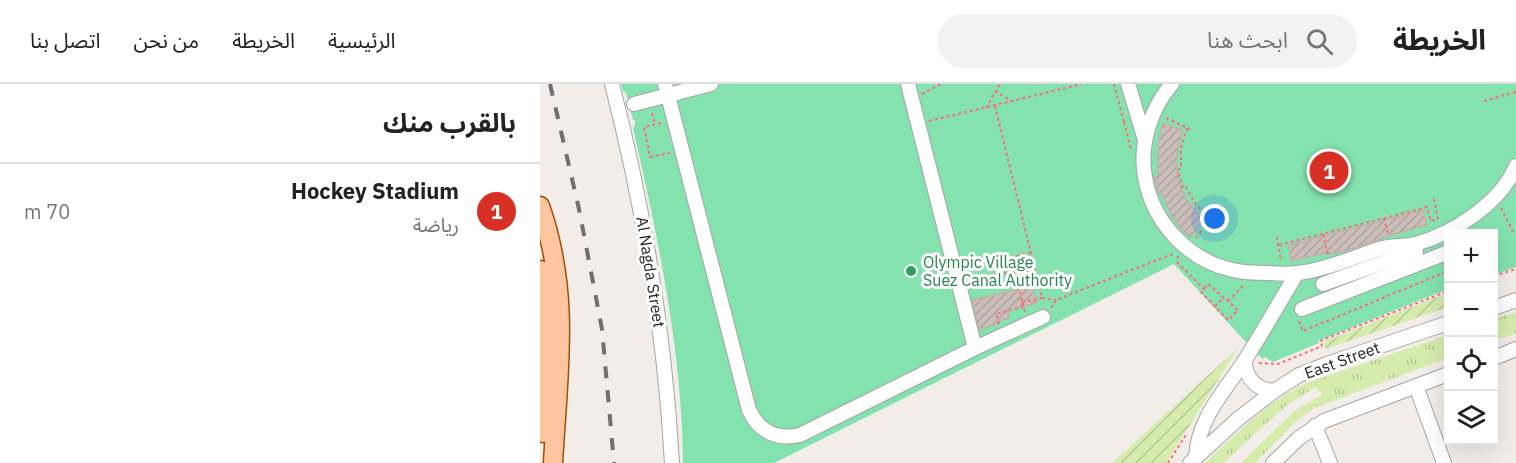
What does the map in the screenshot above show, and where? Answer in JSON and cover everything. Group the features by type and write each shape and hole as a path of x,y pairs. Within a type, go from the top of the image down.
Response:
{"main road":[{"path":"540,206 555,263 561,317 560,371 546,432 542,463"},
{"path":"540,270 546,315 543,364 546,432 553,463"}],"street":[{"name":"Al Nagda Street","path":"612,84 627,106 632,165 655,284 669,404 672,463"},
{"path":"627,106 667,89 711,84"},
{"path":"908,84 975,348"},
{"path":"1128,84 1145,142"},
{"path":"1172,84 1154,113 1145,142 1144,172 1151,201 1167,227 1198,256 1221,267 1245,272 1297,273 1390,246 1417,253 1444,253"},
{"path":"667,89 749,410 759,426 769,433 781,437 800,435 975,348 1043,317"},
{"path":"1302,309 1329,298 1417,253 1496,198 1516,166"},
{"path":"1323,284 1417,253"},
{"path":"1323,267 1323,284 1329,298"},
{"path":"1193,460 1203,424 1297,273"},
{"path":"1498,307 1516,300"},
{"name":"East Street","path":"1193,460 1238,419 1274,391 1313,369 1444,325"},
{"path":"1498,356 1516,349"},
{"path":"1244,361 1252,383 1258,388 1274,391"},
{"path":"1274,463 1299,438 1315,426 1333,417 1444,376"},
{"path":"1416,386 1444,463"},
{"path":"1315,426 1330,463"}],"path":[{"path":"912,100 941,84"},
{"path":"986,108 1000,84"},
{"path":"918,124 1082,84"},
{"path":"995,91 1011,102"},
{"path":"1484,101 1516,92"},
{"path":"995,106 1042,297"},
{"path":"674,120 644,127 650,158 682,151"},
{"path":"1187,128 1181,148 1181,168 1178,170 1183,188 1186,187 1196,205 1211,218"},
{"path":"1496,198 1513,232"},
{"path":"1278,246 1427,207 1431,221 1438,219"},
{"path":"1188,248 1213,215"},
{"path":"1384,218 1390,246"},
{"path":"1323,234 1323,267"},
{"path":"1031,252 1002,260 1008,282 1036,273"},
{"path":"1022,302 1042,297 1056,300 1178,252 1177,262 1204,289"},
{"path":"1498,275 1516,269"},
{"path":"958,284 1006,272"},
{"path":"1228,301 1245,285 1245,272"},
{"path":"1017,279 1027,324"},
{"path":"1208,284 1224,298 1238,310 1228,320 1201,292 1208,284"},
{"path":"1244,361 1278,364 1322,346 1320,341 1444,293"},
{"path":"1215,306 1224,298"},
{"path":"1043,317 1048,314 1056,300"},
{"path":"1002,336 996,314 1023,307"},
{"path":"1168,463 1189,430"}],"green space":[{"name":"Olympic Village Suez Canal Authority","path":"621,84 1516,84 1516,267 1498,274 1498,229 1444,229 1444,291 1318,341 1319,343 1273,362 1265,357 1263,359 1255,352 1174,264 774,463 683,463 678,378 667,294 633,128 635,120 633,120 626,93"},
{"path":"1444,295 1444,308 1326,349 1323,342"},
{"path":"1516,312 1516,333 1498,340 1498,318"},
{"path":"1444,336 1444,359 1314,408 1294,423 1255,463 1241,463 1294,411 1322,395 1316,387 1287,405 1223,463 1205,463 1268,407 1312,381"},
{"path":"1238,348 1166,463 1112,463"}],"building":[{"path":"1163,123 1182,130 1176,159 1178,179 1185,198 1204,220 1190,237 1170,213 1162,193 1159,194 1154,177 1158,176 1158,144"},
{"path":"1423,210 1427,225 1380,238 1352,249 1291,261 1289,245"},
{"path":"1029,257 1033,274 1030,274 1037,303 1007,310 1009,318 997,321 998,324 979,329 972,300 1018,289 1011,261"}],"railway":[{"path":"550,84 579,209 602,329 614,463"}],"place":[{"name":"Hockey Stadium","path":"1329,171"},
{"name":"Olympic Village Suez Canal Authority","path":"911,271"}]}
